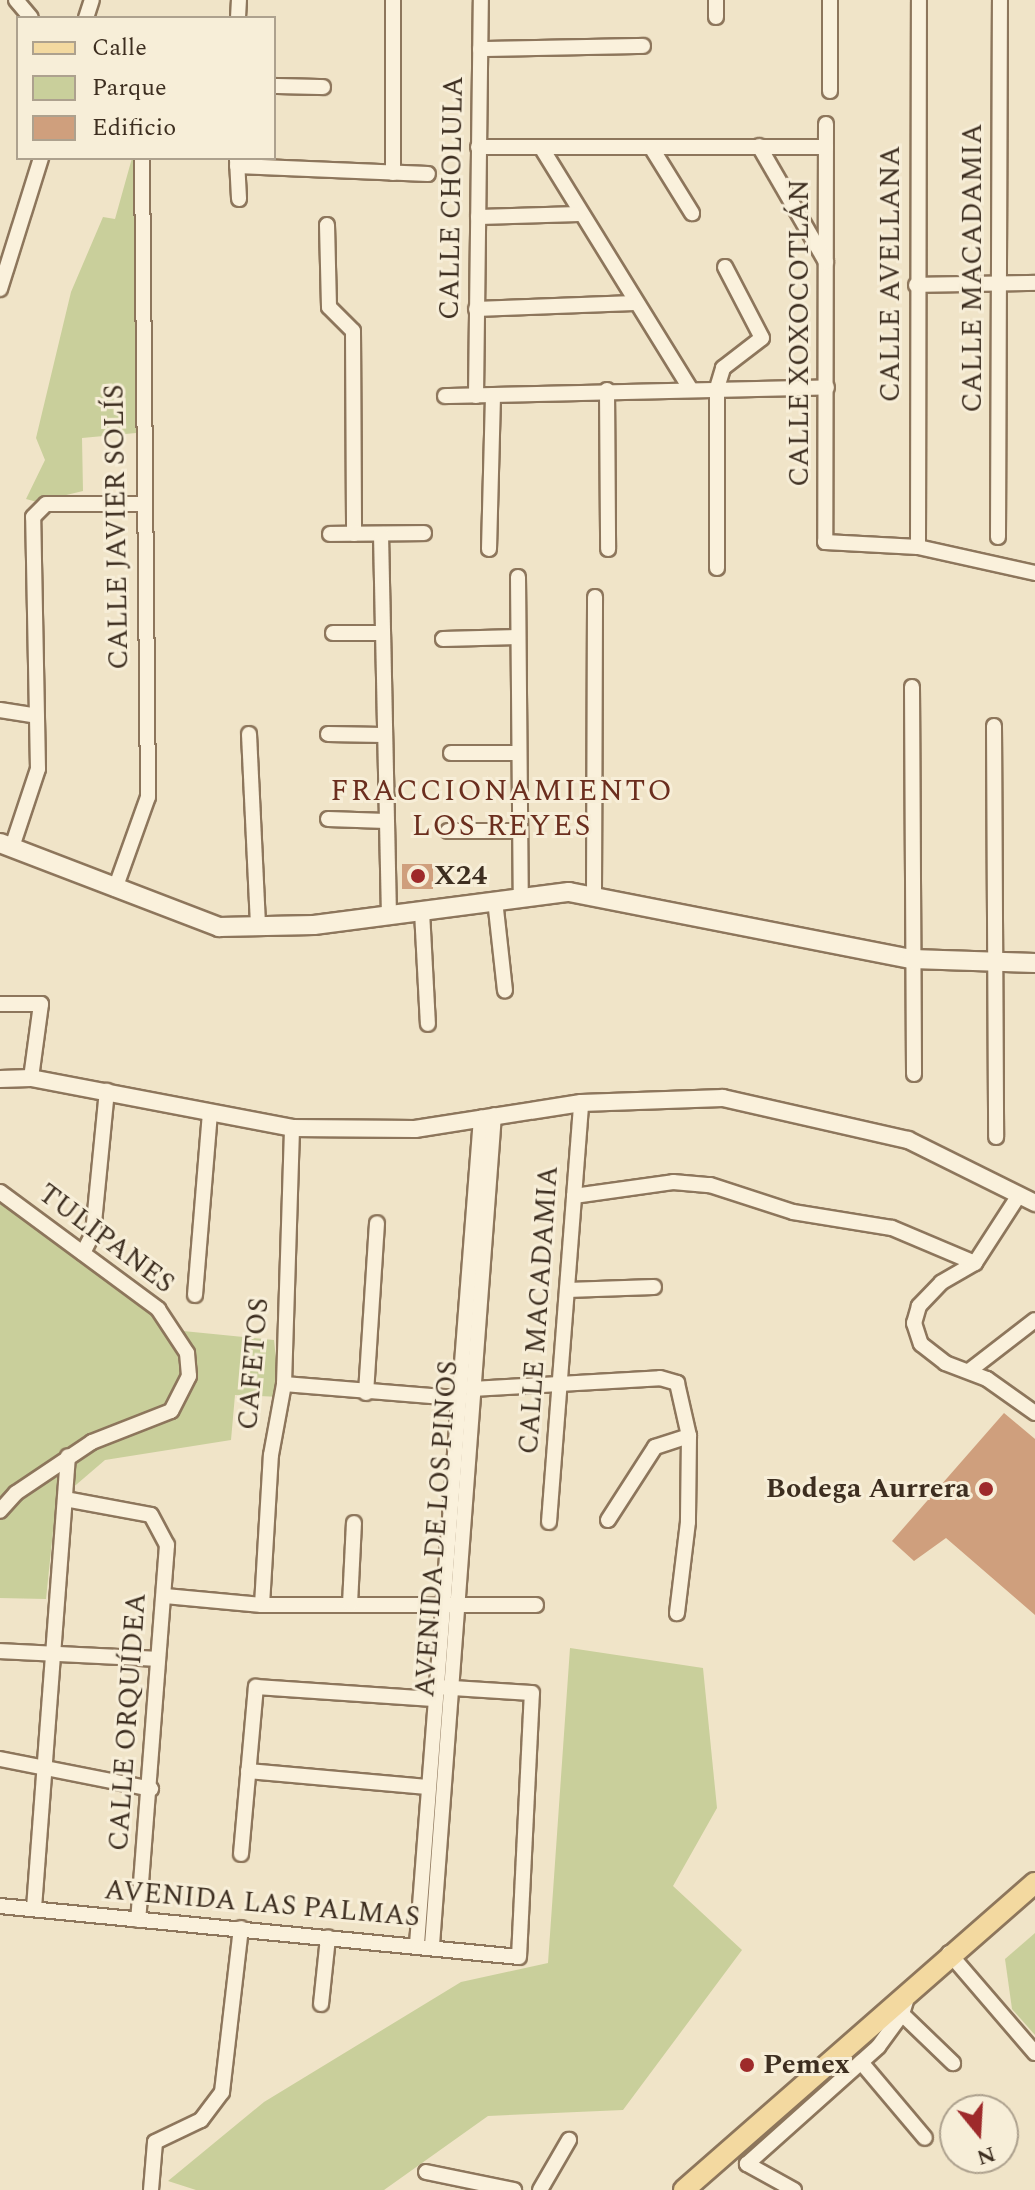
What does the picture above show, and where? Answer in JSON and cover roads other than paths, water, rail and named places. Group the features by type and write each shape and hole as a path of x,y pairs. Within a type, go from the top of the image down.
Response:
{"main road":[{"path":"4,840 195,921 258,928 389,916 521,897 594,893 912,959 1035,963"},
{"path":"684,2190 949,1953 1035,1883"}],"street":[{"path":"16,0 29,16"},
{"path":"393,0 393,173"},
{"name":"CALLE CHOLULA","path":"476,396 481,0"},
{"path":"716,0 716,17"},
{"path":"830,0 830,91"},
{"name":"CALLE AVELLANA","path":"918,547 916,285 919,0"},
{"name":"CALLE MACADAMIA","path":"998,537 1000,0"},
{"path":"480,49 643,46"},
{"path":"276,86 323,87"},
{"name":"CALLE XOXOCOTLÁN","path":"826,124 825,542 918,547"},
{"path":"759,146 826,262"},
{"path":"478,147 826,147"},
{"path":"541,147 634,303 690,388"},
{"path":"651,147 692,213"},
{"path":"0,289 40,160"},
{"name":"CALLE JAVIER SOLÍS","path":"115,889 148,797 141,504 142,160"},
{"path":"239,199 237,162 428,174"},
{"path":"478,217 580,214"},
{"path":"327,225 329,307 353,331 354,534"},
{"path":"717,568 717,388 723,368 762,338 725,267"},
{"path":"916,285 1035,283"},
{"path":"476,309 634,303"},
{"path":"445,396 827,387"},
{"path":"607,390 608,549"},
{"path":"489,549 493,395"},
{"path":"4,840 33,795 37,716 37,509 141,504"},
{"path":"330,534 424,533"},
{"path":"381,534 389,916"},
{"path":"918,547 1035,573"},
{"path":"518,577 521,897"},
{"path":"594,893 595,597"},
{"path":"333,633 383,633"},
{"path":"443,639 518,637"},
{"path":"912,687 914,1074"},
{"path":"0,710 37,716"},
{"path":"994,726 999,963 996,1137"},
{"path":"249,734 258,928"},
{"path":"328,734 383,735"},
{"path":"451,753 519,753"},
{"path":"328,819 386,821"},
{"path":"448,831 520,831"},
{"path":"495,900 505,990"},
{"path":"422,911 428,1024"},
{"path":"0,1004 41,1004 31,1078"},
{"path":"0,1079 31,1078 292,1128 415,1129 581,1103 723,1098 908,1140 1035,1203"},
{"path":"83,1253 93,1233 107,1091"},
{"name":"CALLE MACADAMIA","path":"549,1522 581,1103"},
{"path":"195,1295 210,1113"},
{"name":"AVENIDA DE LOS PINOS","path":"424,1945 427,1787 443,1608 455,1398 487,1116"},
{"name":"AVENIDA DE LOS PINOS","path":"424,1945 459,1602 487,1116"},
{"name":"CAFETOS","path":"262,1605 271,1455 284,1384 292,1128"},
{"path":"574,1196 673,1182 710,1185 793,1212 892,1228 975,1263"},
{"name":"TULIPANES","path":"0,1192 83,1253 175,1329 189,1376 171,1411 68,1456 0,1511"},
{"path":"1019,1195 975,1263 941,1283 919,1306 916,1334 945,1363 969,1371 1035,1413"},
{"path":"366,1393 377,1223"},
{"path":"567,1290 654,1287"},
{"path":"969,1371 1035,1320"},
{"path":"458,1366 474,1367"},
{"path":"472,1389 660,1378 677,1383 689,1436 687,1536 677,1613"},
{"path":"284,1384 455,1398"},
{"path":"608,1520 655,1447 689,1436"},
{"path":"34,1908 68,1456"},
{"path":"450,1483 466,1483"},
{"name":"CALLE ORQUÍDEA","path":"65,1499 151,1515 162,1527 165,1596 138,1920"},
{"path":"350,1604 354,1523"},
{"path":"165,1596 262,1605 350,1604 443,1608 459,1602 536,1605"},
{"path":"0,1651 158,1659"},
{"path":"241,1854 256,1687 435,1693 452,1689"},
{"name":"AVENIDA LAS PALMAS","path":"0,1906 424,1945 519,1957 532,1693 452,1689"},
{"path":"0,1759 45,1764 151,1789"},
{"path":"248,1771 427,1787"},
{"path":"151,2190 155,2142 201,2120 222,2092 241,1928"},
{"path":"321,2004 328,1937"},
{"path":"949,1953 1035,2053"},
{"path":"794,2190 747,2164 861,2062 902,2014 910,1988"},
{"path":"902,2014 953,2063"},
{"path":"861,2062 925,2138"},
{"path":"540,2190 569,2140"},
{"path":"426,2172 514,2190"}],"place":[{"name":"X24","path":"418,876"},
{"name":"Bodega Aurrera","path":"986,1489"},
{"name":"Pemex","path":"747,2065"}],"district":[{"name":"FRACCIONAMIENTO LOS REYES","path":"502,808"}]}
